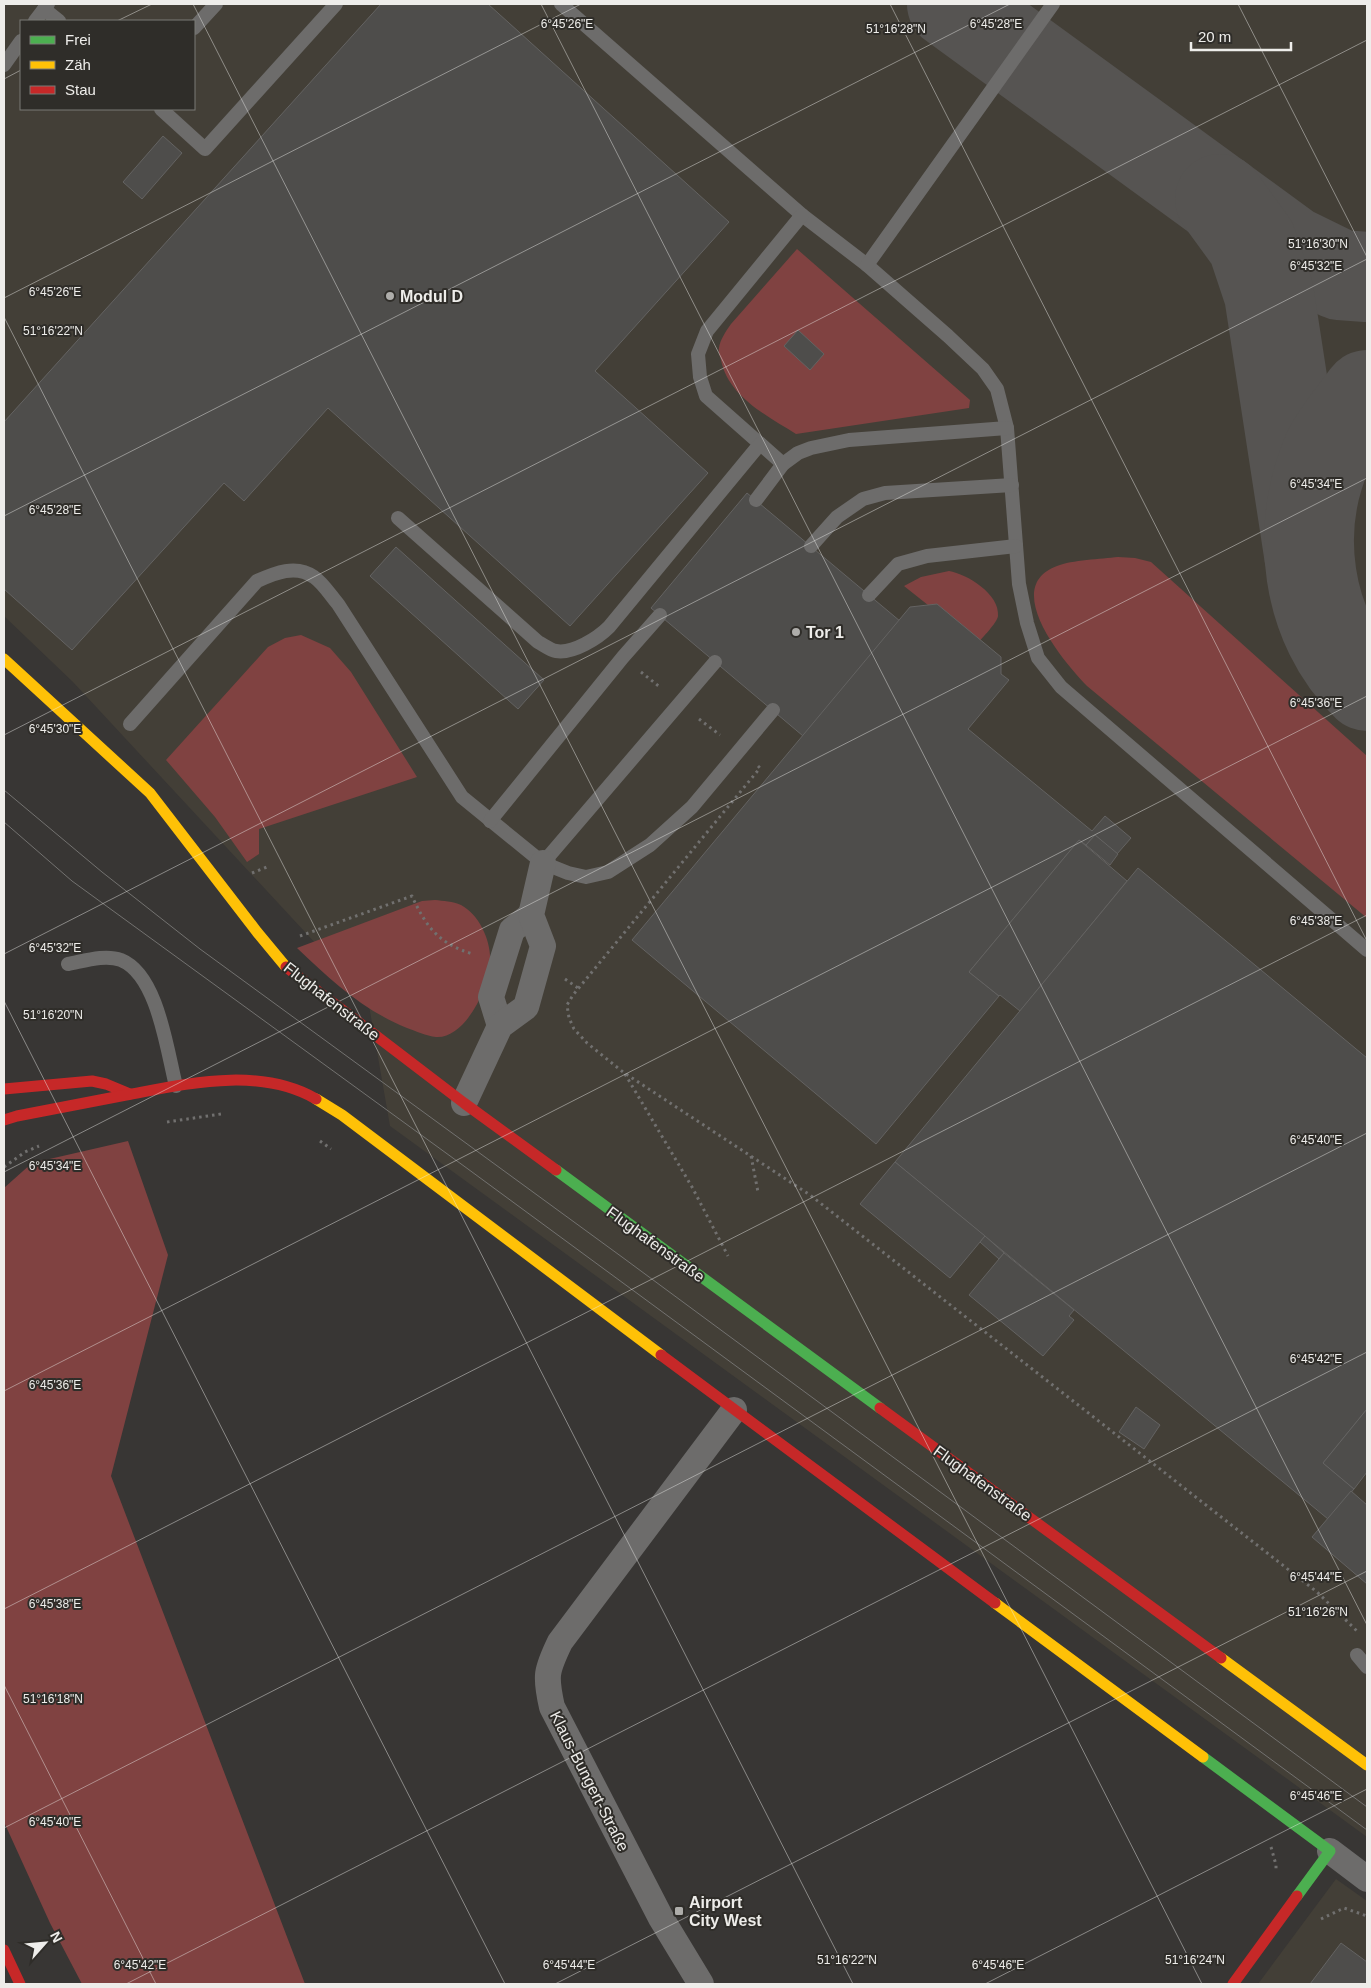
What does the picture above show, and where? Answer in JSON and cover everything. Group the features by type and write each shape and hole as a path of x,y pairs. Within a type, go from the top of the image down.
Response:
{"main road":[{"name":"Flughafenstraße","path":"4,659 150,793 285,966 464,1103 1367,1765"},
{"path":"4,1120 131,1094 224,1080 265,1082 305,1093 342,1115 734,1410 1330,1851 1233,1984"},
{"path":"4,1089 92,1081 106,1084 131,1094"},
{"path":"4,1950 20,1984"}],"street":[{"path":"464,1103 500,1026 526,1007 543,946 531,915 543,863"},
{"path":"500,1026 491,997 512,930 531,915"},
{"name":"Klaus-Bungert-Straße","path":"701,1984 661,1918 552,1707 546,1681 551,1661 560,1642 734,1410"},
{"path":"1330,1851 1367,1878"}],"lane":[{"path":"195,27 216,4"},
{"path":"162,110 205,148 336,4"},
{"path":"561,4 802,216 867,265 983,369 997,389 1007,428 1020,584 1027,623 1038,658 1061,687 1367,950"},
{"path":"867,265 1053,4"},
{"path":"36,20 46,6 58,20"},
{"path":"4,65 20,42"},
{"path":"783,464 706,396 700,377 698,354 706,331 802,216"},
{"path":"756,500 783,464 798,453 811,448 850,440 1007,428"},
{"path":"398,518 538,642 556,651 567,650 596,639 609,627 760,444"},
{"path":"811,546 837,516 863,499 885,493 1012,485"},
{"path":"869,594 898,564 927,556 1016,546"},
{"path":"130,724 257,580 275,573 294,570 314,577 338,604 462,797 543,863 568,873 586,877 608,872 650,845 692,807 773,710"},
{"path":"490,821 623,657 660,615"},
{"path":"543,863 715,662"},
{"path":"68,964 107,958 120,960 132,967 141,976 156,1007 176,1086"},
{"path":"1357,1655 1367,1667"}],"path":[{"path":"760,768 578,988 567,1005 569,1018 574,1029 623,1072 810,1195 1312,1588 1362,1636"},
{"path":"244,876 268,866"},
{"path":"293,939 412,896 426,924 443,941 470,953 502,960"},
{"path":"538,968 554,971 578,988"},
{"path":"623,1072 692,1187 729,1258"},
{"path":"751,1156 758,1192"},
{"path":"1317,1925 1322,1917 1344,1908 1367,1916"}],"shaded area":[{"path":"4,4 1367,4 1367,1837 390,1126 368,1000 73,682 4,616"},
{"path":"797,249 970,400 969,408 796,434 750,404 740,394 725,373 719,352 721,342 731,324"},
{"path":"1118,557 1135,558 1151,562 1367,756 1367,918 1087,686 1052,643 1035,607 1034,590 1041,576 1063,564"},
{"path":"949,571 965,576 981,586 994,600 997,608 997,619 977,644 904,586 921,577"},
{"path":"301,635 330,648 351,672 417,777 259,829 259,854 247,862 215,817 166,760 268,647 285,638"},
{"path":"435,900 461,905 474,915 487,938 490,955 489,973 474,1010 457,1030 447,1035 436,1037 425,1035 375,1012 335,983 297,948 422,901"},
{"path":"128,1141 168,1255 111,1476 305,1984 82,1984 50,1923 4,1822 4,1188 32,1163"},
{"path":"1336,1879 1367,1901 1367,1984 1258,1984"}],"building":[{"name":"Modul D","path":"381,4 488,4 729,222 595,371 708,473 570,626 328,408 244,501 224,483 72,650 4,589 4,422"},
{"path":"163,136 182,153 142,199 123,182"},
{"path":"798,330 824,354 810,370 784,346"},
{"name":"Tor 1","path":"747,493 925,642 828,757 651,608"},
{"path":"396,547 544,680 518,709 370,576"},
{"path":"937,604 1001,657 1001,674 1009,680 968,729 1092,831 1105,816 1131,838 1117,854 1095,835 1086,845 1079,840 969,972 999,996 876,1144 632,940 910,607"},
{"path":"1095,835 1118,854 1110,865 1086,845"},
{"path":"1079,840 1127,881 1020,1011 969,972"},
{"path":"1138,868 1367,1058 1367,1409 1323,1463 1354,1489 1328,1519 895,1162"},
{"path":"895,1162 985,1236 950,1278 860,1204"},
{"path":"985,1236 1004,1253 999,1259 980,1242"},
{"path":"1004,1253 1074,1310 1069,1316 1074,1320 1043,1356 969,1295"},
{"path":"1136,1407 1160,1425 1144,1449 1119,1432"},
{"path":"1367,1409 1367,1472 1354,1489 1323,1463"},
{"path":"1351,1491 1367,1505 1367,1584 1312,1537"},
{"path":"1341,1943 1367,1962 1367,1984 1310,1984"}],"taxiway":[{"path":"952,4 1291,251 1340,275 1367,277"},
{"path":"1220,199 1252,243 1269,294 1309,554"},
{"path":"1367,395 1341,429 1328,451 1317,481 1311,512 1309,543 1312,575 1318,606 1330,635 1346,662 1367,686"}],"tram line":[{"path":"4,790 102,872 200,949 622,1257 1367,1807"},
{"path":"4,822 72,881 468,1169 1367,1830"}],"traffic: fast":[{"path":"556,1170 880,1408"},
{"path":"1203,1757 1330,1851 1297,1896"}],"traffic: slow":[{"path":"4,659 150,793 286,967"},
{"path":"316,1099 342,1115 661,1355"},
{"path":"995,1603 1203,1757"},
{"path":"1221,1658 1367,1765"}],"traffic: jam":[{"path":"286,967 464,1103 556,1170"},
{"path":"4,1120 173,1086 222,1080 247,1080 271,1083 294,1089 316,1099"},
{"path":"4,1089 92,1081 106,1084 130,1094"},
{"path":"661,1355 995,1603"},
{"path":"880,1408 1221,1658"},
{"path":"1233,1984 1297,1896"},
{"path":"4,1950 20,1984"}],"place":[{"name":"Modul D","path":"390,296"},
{"name":"Tor 1","path":"796,632"},
{"name":"Airport City West","path":"679,1911"}]}
